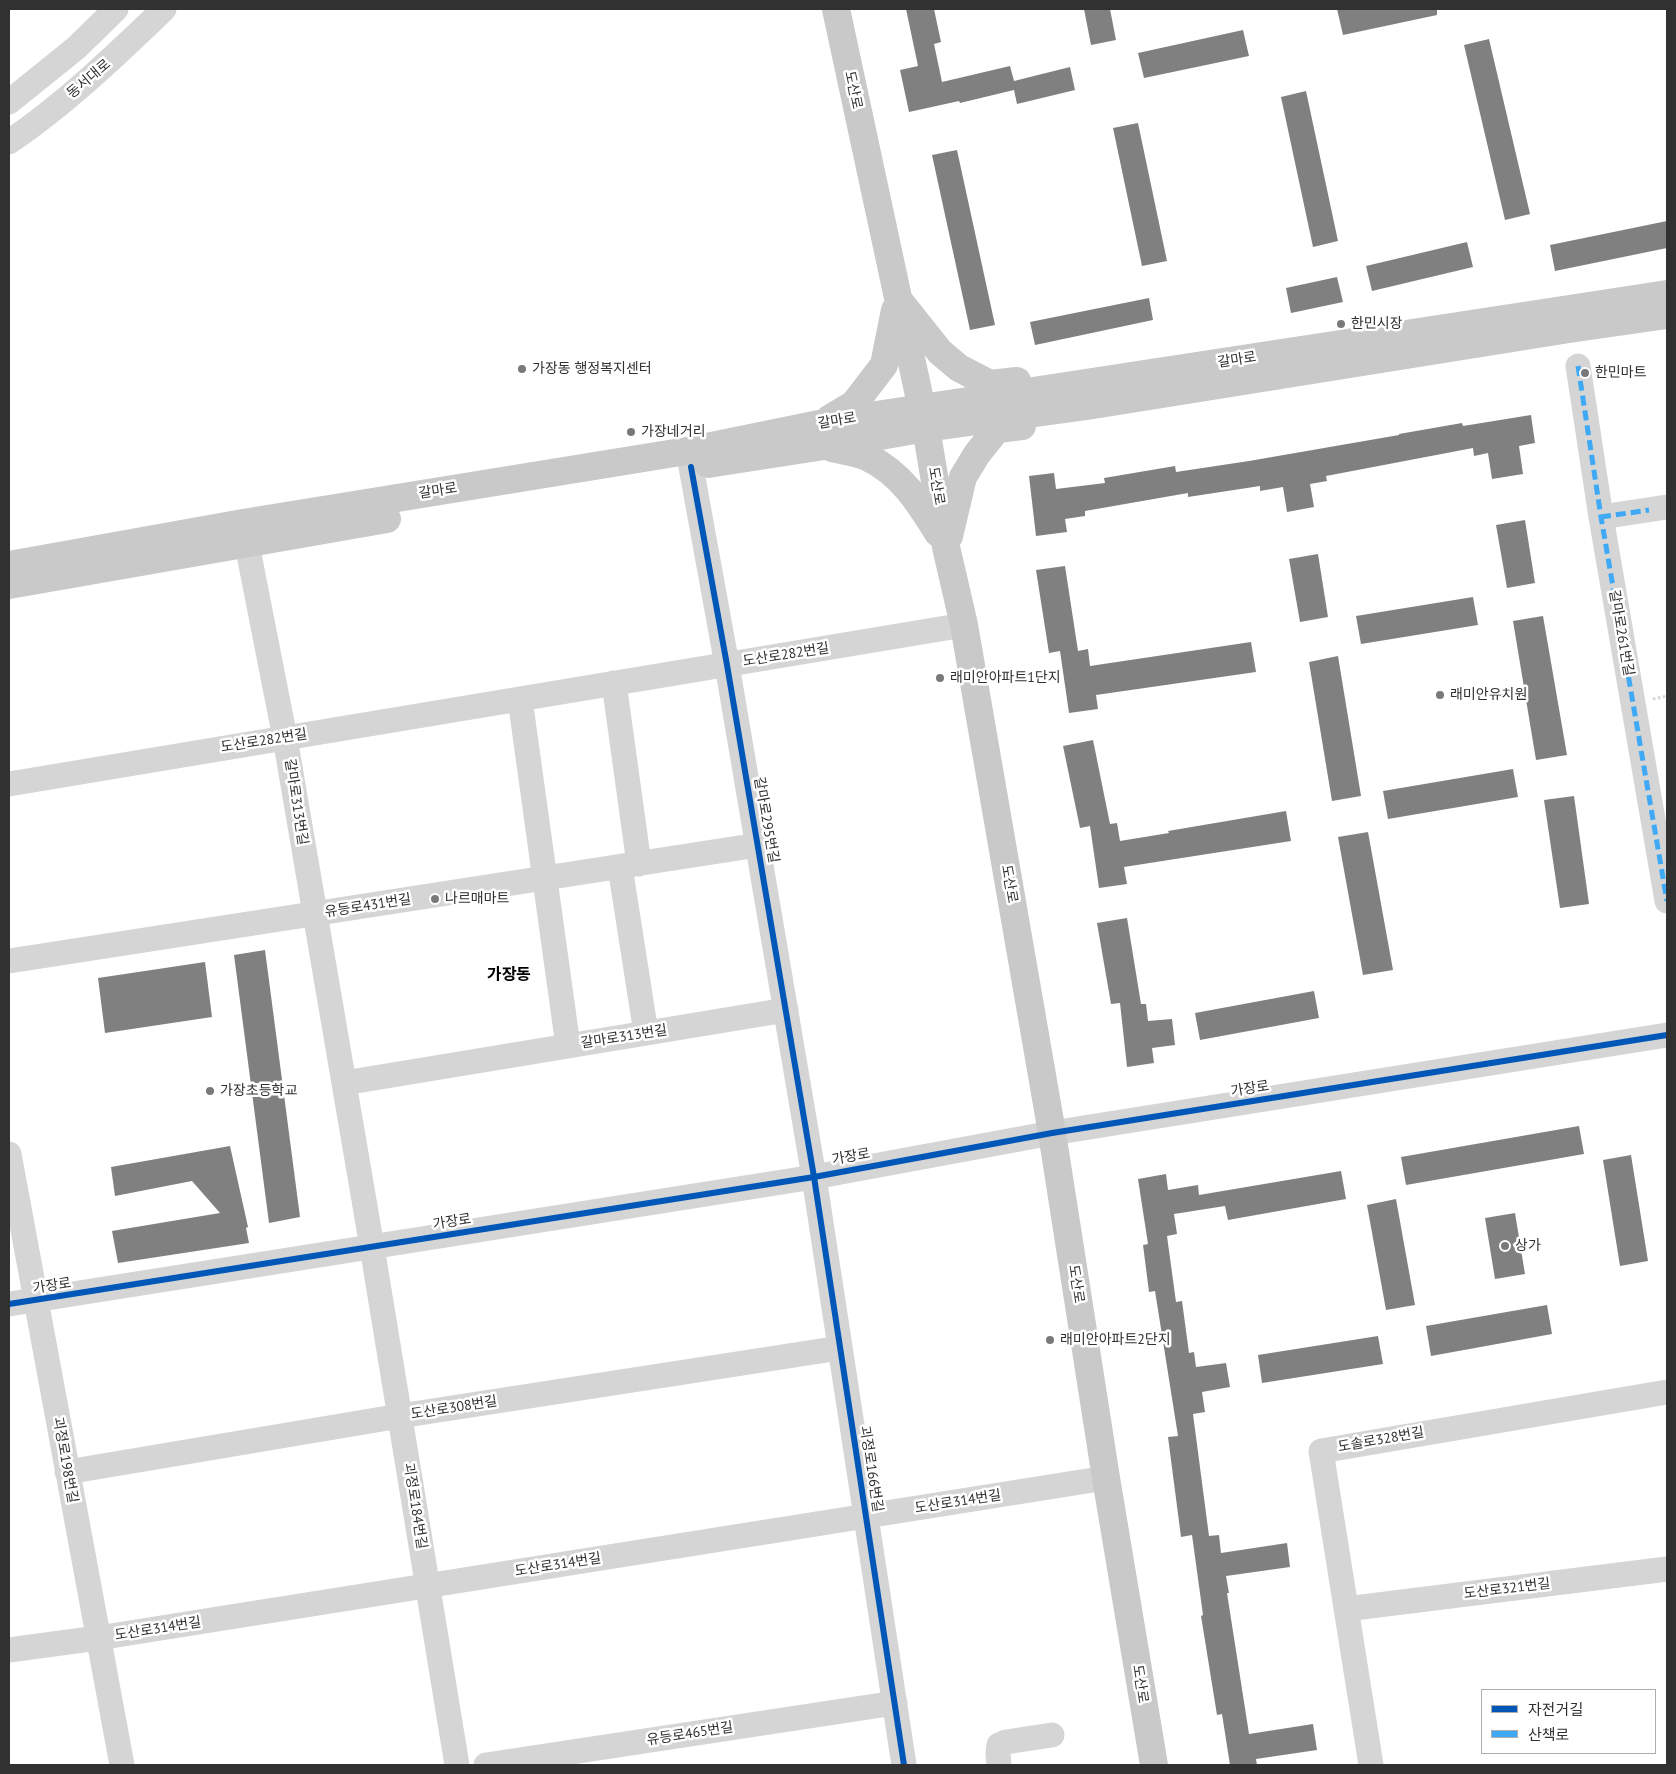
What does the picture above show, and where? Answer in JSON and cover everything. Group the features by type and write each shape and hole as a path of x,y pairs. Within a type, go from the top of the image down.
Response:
{"main road":[{"name":"도산로","path":"836,9 923,418 946,547 964,625 1052,1133 1106,1478 1154,1765"},
{"name":"갈마로","path":"1083,395 1667,294"},
{"path":"897,298 940,352 959,368 990,384 1054,377 1083,395 1044,422 997,429 977,454 963,477 946,547"},
{"path":"897,298 884,365 854,404 824,434 897,475 920,504 946,547"},
{"name":"갈마로","path":"9,585 245,533 687,451 824,434 1083,395 1667,315"},
{"name":"갈마로","path":"9,565 245,533 691,467 824,434"}],"street":[{"path":"9,102 76,48 116,9"},
{"name":"동서대로","path":"9,142 32,127 117,55 164,9"},
{"name":"갈마로261번길","path":"1578,366 1601,517 1667,901"},
{"name":"갈마로295번길","path":"691,467 727,665 814,1177"},
{"path":"1601,517 1658,508"},
{"name":"갈마로313번길","path":"245,533 285,738 372,1247"},
{"name":"도산로282번길","path":"9,784 964,625"},
{"path":"614,683 646,1033"},
{"path":"520,699 568,1046"},
{"name":"유등로431번길","path":"9,961 758,845"},
{"name":"갈마로313번길","path":"344,1082 786,1010"},
{"name":"가장로","path":"9,1304 814,1177 1052,1133 1667,1035"},
{"name":"괴정로198번길","path":"9,1154 122,1765"},
{"name":"괴정로166번길","path":"814,1177 904,1765"},
{"name":"괴정로184번길","path":"372,1247 457,1765"},
{"name":"도산로308번길","path":"67,1472 400,1416 840,1348"},
{"name":"도솔로328번길","path":"1370,1765 1320,1450 1667,1392"},
{"name":"도산로314번길","path":"9,1650 98,1638 1106,1478"},
{"name":"도산로321번길","path":"1346,1610 1667,1569"},
{"name":"유등로465번길","path":"486,1765 895,1703"},
{"path":"999,1765 999,1745 1006,1742 1052,1735"}],"building":[{"path":"906,9 934,9 941,42 934,44 942,82 1010,66 1014,81 1070,67 1075,90 1017,104 1014,90 960,103 959,101 909,112 900,70 918,66"},
{"path":"1084,9 1110,9 1116,40 1091,45"},
{"path":"1337,9 1437,9 1437,15 1343,35"},
{"path":"1243,30 1249,56 1144,78 1138,53"},
{"path":"1489,39 1530,214 1505,220 1464,45"},
{"path":"1306,91 1338,241 1313,247 1281,97"},
{"path":"1138,123 1167,261 1142,266 1113,128"},
{"path":"957,150 995,325 970,330 932,155"},
{"path":"1667,221 1667,248 1555,271 1550,245"},
{"path":"1467,242 1473,267 1372,291 1366,266"},
{"path":"1337,277 1343,302 1291,313 1286,288"},
{"path":"1149,298 1153,320 1035,345 1030,322"},
{"path":"1531,415 1535,443 1519,446 1523,474 1492,479 1488,453 1474,456 1473,448 1326,476 1327,481 1310,484 1314,507 1287,512 1283,487 1260,491 1260,486 1188,497 1188,493 1085,511 1085,516 1065,519 1067,532 1036,536 1029,476 1054,473 1056,489 1105,483 1104,478 1175,466 1176,472 1462,423 1463,426"},
{"path":"1525,520 1535,583 1507,588 1496,525"},
{"path":"1318,554 1328,617 1300,622 1289,559"},
{"path":"1065,566 1078,651 1088,649 1090,666 1251,642 1256,672 1096,695 1098,709 1069,713 1060,651 1049,653 1036,570"},
{"path":"1473,597 1478,625 1361,644 1356,616"},
{"path":"1543,616 1567,755 1536,760 1513,621"},
{"path":"1338,656 1361,796 1332,801 1309,662"},
{"path":"1093,740 1110,824 1117,823 1120,841 1286,811 1291,841 1124,867 1127,884 1099,888 1090,826 1080,828 1063,746"},
{"path":"1513,769 1518,797 1388,819 1383,791"},
{"path":"1574,796 1589,904 1560,908 1544,800"},
{"path":"1368,832 1393,970 1363,975 1338,837"},
{"path":"1127,918 1141,1004 1146,1004 1148,1021 1172,1019 1175,1045 1152,1048 1154,1063 1127,1067 1120,1003 1111,1004 1097,923"},
{"path":"265,950 300,1217 269,1223 234,955"},
{"path":"205,962 212,1017 105,1033 98,978"},
{"path":"1314,991 1319,1018 1200,1040 1195,1013"},
{"path":"1579,1126 1584,1154 1406,1185 1401,1157"},
{"path":"230,1146 248,1227 246,1228 249,1243 118,1263 112,1231 220,1213 192,1181 115,1196 111,1167"},
{"path":"1631,1155 1648,1261 1620,1266 1603,1160"},
{"path":"1341,1171 1346,1199 1228,1220 1225,1206 1174,1214 1177,1234 1167,1236 1176,1302 1182,1301 1189,1353 1194,1352 1196,1367 1226,1363 1230,1387 1202,1392 1205,1412 1193,1414 1209,1536 1219,1535 1221,1553 1287,1543 1290,1567 1226,1576 1249,1734 1313,1724 1317,1750 1256,1759 1257,1765 1230,1765 1222,1714 1217,1715 1201,1616 1203,1615 1192,1535 1181,1537 1168,1437 1178,1436 1155,1291 1149,1292 1143,1245 1148,1244 1138,1179 1166,1174 1168,1190 1198,1185 1199,1195"},
{"path":"1396,1199 1415,1305 1386,1310 1367,1205"},
{"name":"상가","path":"1515,1213 1525,1274 1495,1279 1485,1218"},
{"path":"1547,1305 1552,1334 1431,1356 1426,1326"},
{"path":"1378,1336 1383,1364 1262,1383 1258,1355"}],"marked path":[{"path":"1578,366 1601,517 1667,901"},
{"path":"1601,517 1649,510"}],"cycle path":[{"path":"691,467 727,665 814,1177 904,1765"},
{"path":"9,1304 814,1177 1052,1133 1667,1035"}],"place":[{"name":"한민시장","path":"1341,324"},
{"name":"가장동 행정복지센터","path":"522,369"},
{"name":"한민마트","path":"1585,373"},
{"name":"가장네거리","path":"631,432"},
{"name":"래미안아파트1단지","path":"940,678"},
{"name":"래미안유치원","path":"1440,695"},
{"name":"나르매마트","path":"435,899"},
{"name":"가장초등학교","path":"210,1091"},
{"name":"상가","path":"1505,1246"},
{"name":"래미안아파트2단지","path":"1050,1340"}],"district":[{"name":"가장동","path":"509,975"}]}
